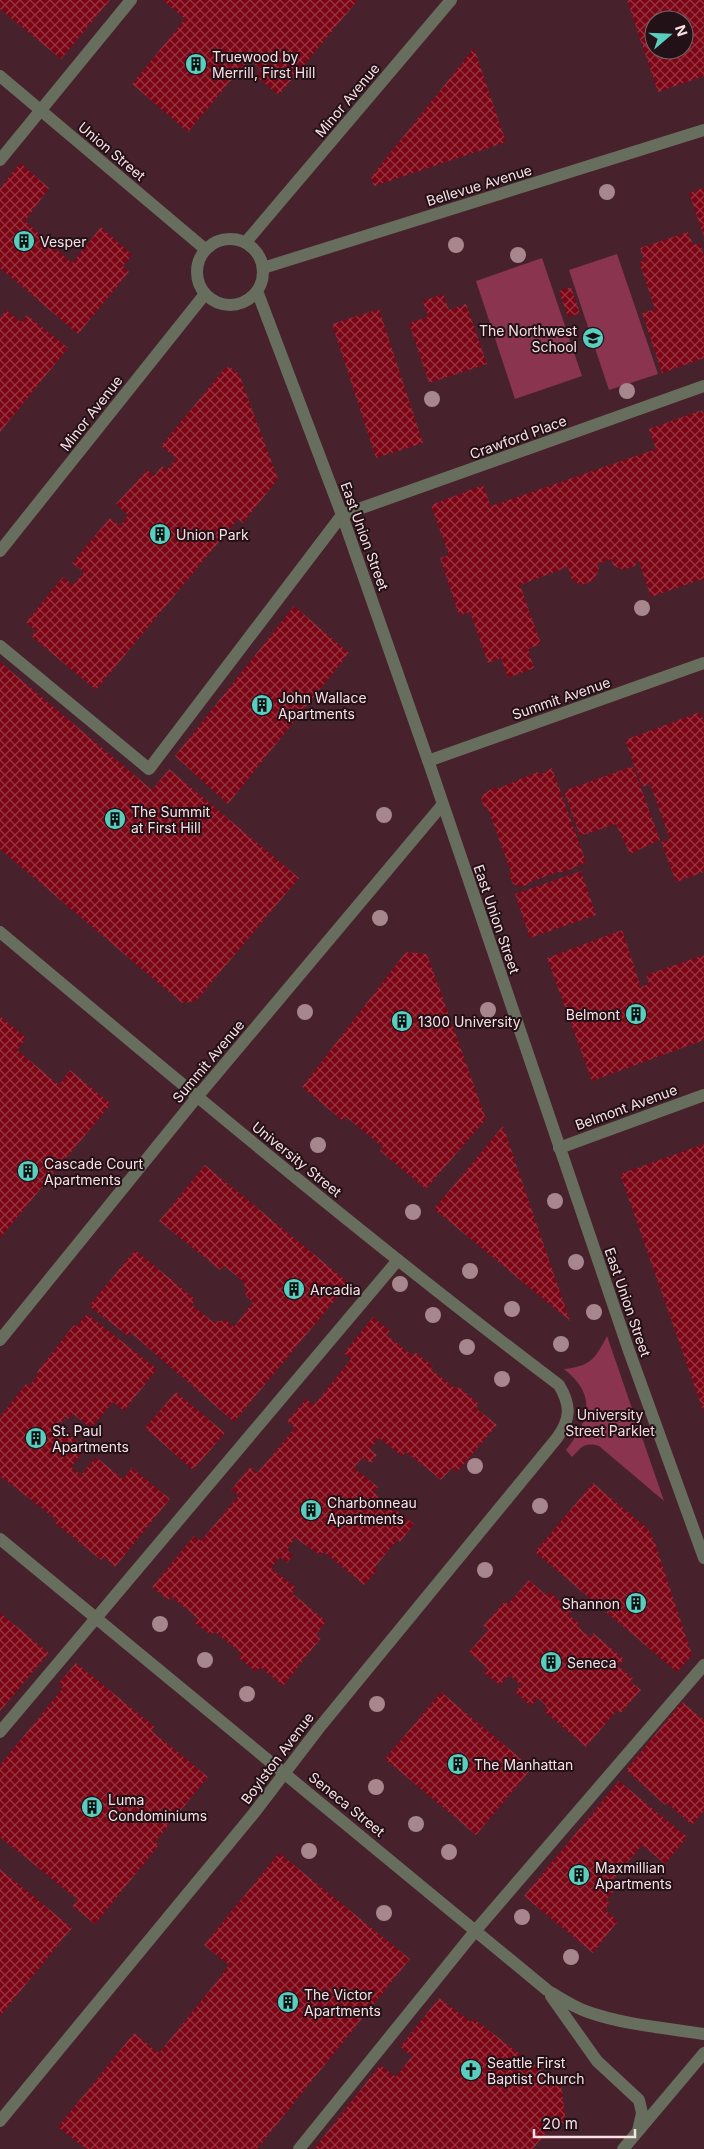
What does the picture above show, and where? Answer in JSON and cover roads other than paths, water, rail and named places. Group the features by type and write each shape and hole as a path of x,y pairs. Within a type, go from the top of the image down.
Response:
{"street":[{"path":"0,160 131,0"},
{"name":"Minor Avenue","path":"246,242 452,0"},
{"name":"Union Street","path":"0,76 205,249"},
{"name":"Bellevue Avenue","path":"263,268 704,130"},
{"path":"228,238 246,242 256,251 263,268 261,285 248,300 239,304 229,306 218,303 205,294 198,284 196,275 197,265 205,249 212,244 228,238"},
{"name":"East Union Street","path":"257,290 342,515 443,804 629,1351 698,1524 704,1558"},
{"name":"Minor Avenue","path":"0,552 205,294"},
{"name":"Crawford Place","path":"342,515 704,386"},
{"path":"0,646 149,768 342,515"},
{"name":"Summit Avenue","path":"428,761 704,663"},
{"name":"Summit Avenue","path":"0,1340 197,1097 443,804"},
{"name":"University Street","path":"0,933 197,1097 398,1260 559,1385 566,1397 569,1410"},
{"name":"Belmont Avenue","path":"559,1148 704,1095"},
{"path":"0,1732 398,1260"},
{"name":"Boylston Avenue","path":"0,2121 557,1438 567,1422 569,1410"},
{"name":"Seneca Street","path":"0,1539 547,1990 588,2012 658,2028 704,2034"},
{"path":"299,2149 476,1930 704,1665"},
{"path":"547,1990 597,2061 639,2100 642,2113 638,2131"},
{"path":"623,2149 704,2053"}],"place":[{"name":"Truewood by Merrill, First Hill","path":"196,64"},
{"name":"Vesper","path":"24,241"},
{"name":"The Northwest School","path":"593,338"},
{"name":"Union Park","path":"160,534"},
{"name":"John Wallace Apartments","path":"262,705"},
{"name":"The Summit at First Hill","path":"115,819"},
{"name":"Belmont","path":"636,1014"},
{"name":"1300 University","path":"402,1021"},
{"name":"Cascade Court Apartments","path":"28,1171"},
{"name":"Arcadia","path":"294,1289"},
{"name":"St. Paul Apartments","path":"36,1438"},
{"name":"Charbonneau Apartments","path":"311,1510"},
{"name":"Shannon","path":"636,1603"},
{"name":"Seneca","path":"551,1662"},
{"name":"The Manhattan","path":"458,1764"},
{"name":"Luma Condominiums","path":"92,1807"},
{"name":"Maxmillian Apartments","path":"579,1875"},
{"name":"The Victor Apartments","path":"288,2002"},
{"name":"Seattle First Baptist Church","path":"471,2070"}],"park label":[{"name":"University Street Parklet","path":"610,1422"}]}
